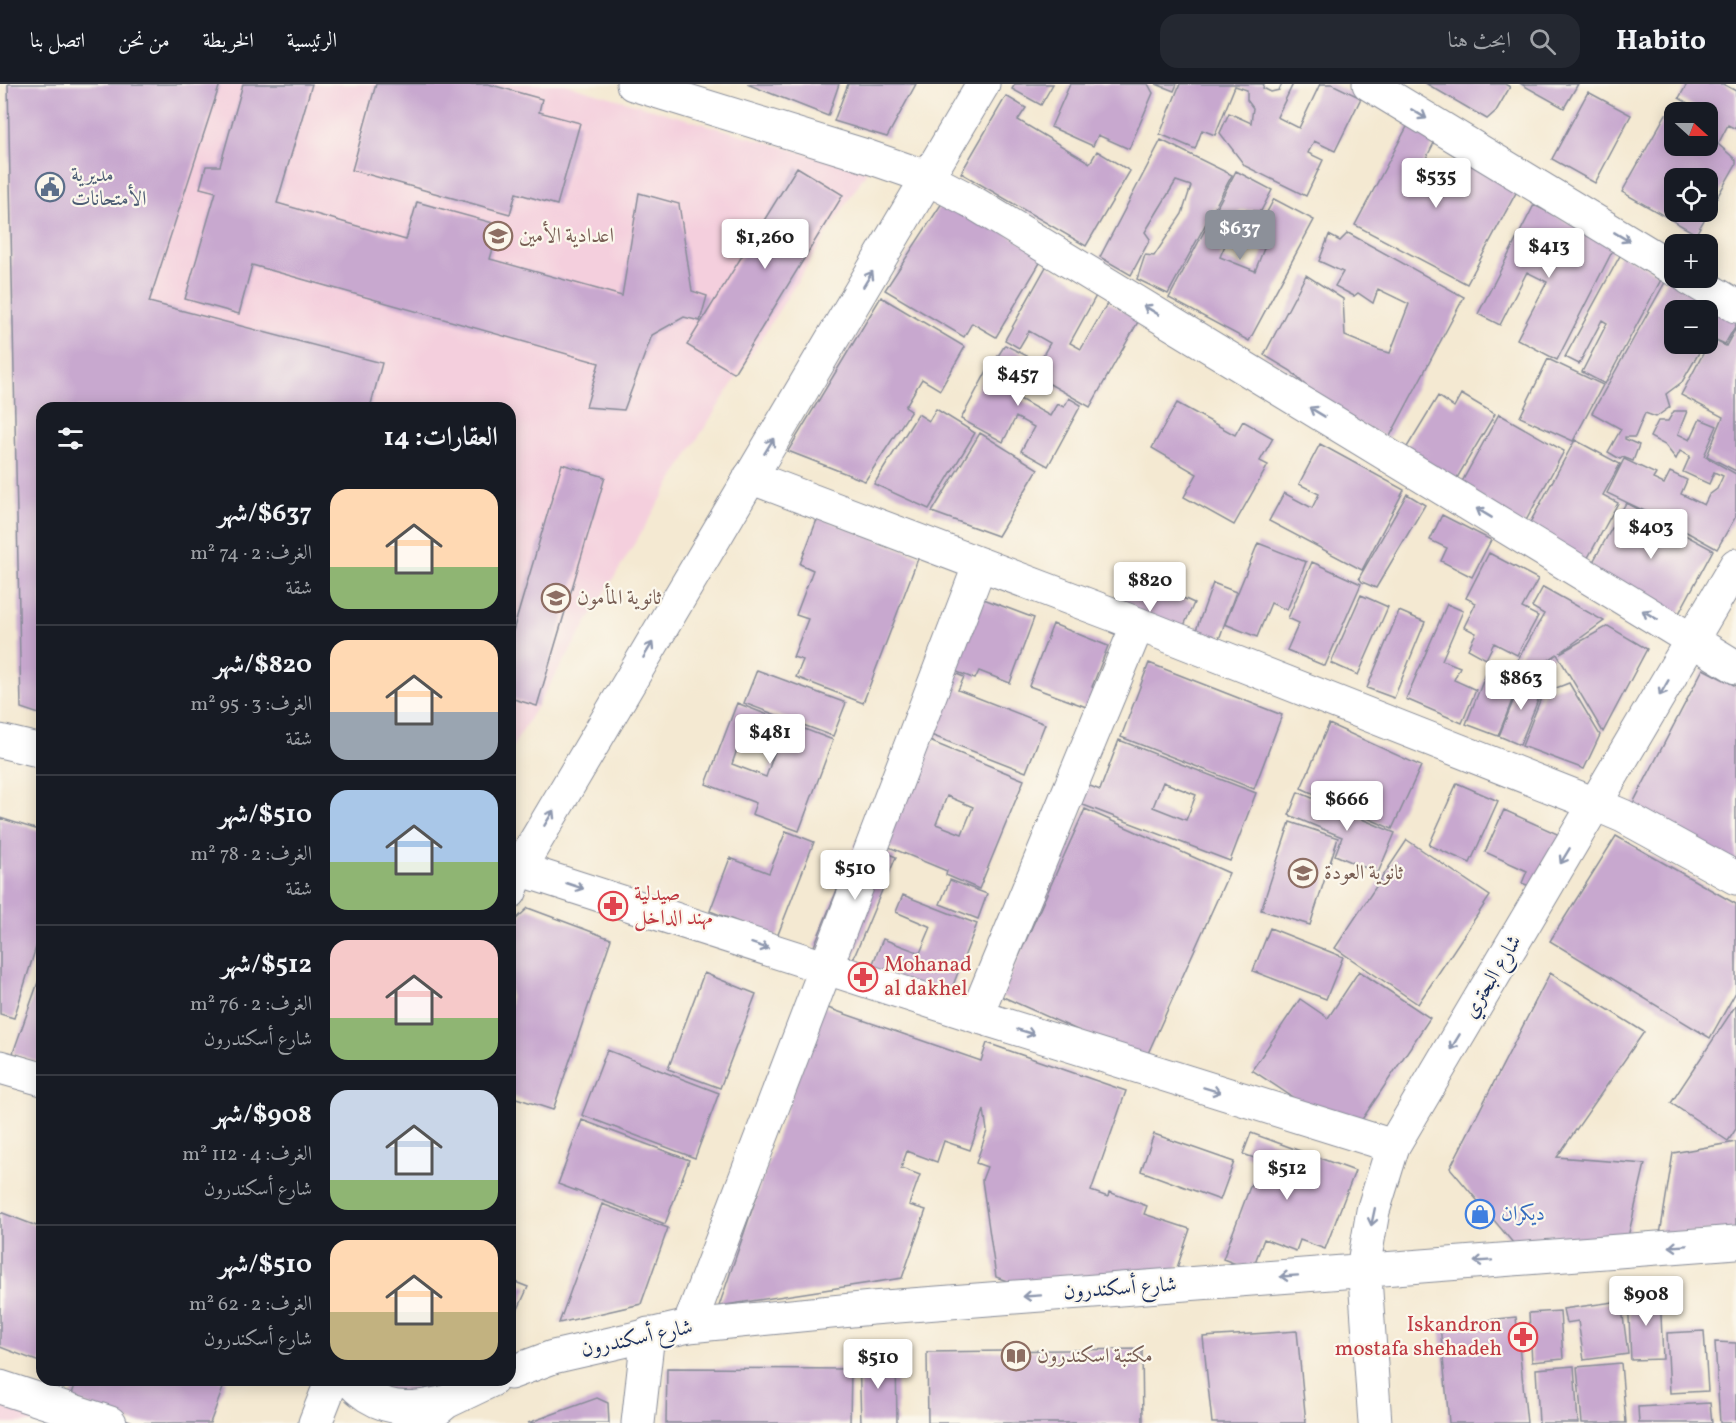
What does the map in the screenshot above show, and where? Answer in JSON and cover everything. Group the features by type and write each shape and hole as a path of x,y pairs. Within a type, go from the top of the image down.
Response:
{"street":[{"path":"633,84 866,156 927,179 980,206 1736,667"},
{"path":"516,871 983,84"},
{"path":"1369,84 1664,263"},
{"path":"1706,288 1736,306"},
{"path":"750,477 1138,624 1595,804 1623,816 1736,878"},
{"path":"689,1326 980,564"},
{"name":"شارع البحتري","path":"1375,1423 1365,1270 1373,1211 1393,1146 1736,565"},
{"path":"976,1016 1138,624"},
{"path":"0,741 36,750"},
{"path":"516,877 825,967 1393,1146"},
{"path":"0,1067 36,1077"},
{"name":"شارع أسكندرون","path":"516,1371 553,1357 689,1326 872,1308 1736,1242"},
{"path":"638,1423 648,1334"},
{"path":"315,1423 330,1386"},
{"path":"354,1386 381,1404 410,1409 446,1402"},
{"path":"421,1423 446,1402 479,1386"},
{"path":"0,1387 110,1423"}],"shaded area":[{"name":"اعدادية الأمين","path":"220,84 565,84 867,171 693,446 516,741 516,402 372,402 382,363 149,302"},
{"path":"0,1398 49,1414 46,1423 0,1423"}],"building":[{"path":"8,84 220,84 149,302 382,363 372,402 36,402 36,713 21,708"},
{"name":"اعدادية الأمين","path":"243,84 312,84 277,203 406,240 417,202 500,225 490,259 622,296 639,193 679,204 692,291 707,296 700,321 684,317 652,335 624,410 586,407 599,363 252,265 239,314 185,299 216,192 200,188 206,166 220,166"},
{"path":"376,84 488,84 542,99 539,112 580,123 557,205 516,193 510,214 352,170"},
{"path":"747,84 839,84 828,116"},
{"path":"848,84 916,84 887,137 834,121"},
{"path":"1015,84 1053,84 1041,105 1012,89"},
{"path":"1070,84 1148,84 1153,93 1129,149 1098,135 1093,146 1051,127"},
{"path":"1156,84 1177,84 1174,91"},
{"path":"1180,84 1264,84 1263,88 1271,92 1279,90 1282,84 1293,84 1277,117 1299,128 1320,84 1332,84 1361,98 1335,151 1314,141 1308,153 1323,160 1306,196 1245,166 1220,133 1229,113 1251,123 1253,108 1247,100 1247,90 1235,86 1215,135 1202,130 1195,149 1160,134"},
{"path":"1427,84 1505,84 1510,87 1496,111 1487,119"},
{"path":"1521,84 1578,84 1564,108"},
{"path":"1687,84 1723,84 1736,91 1736,129 1728,125 1718,144 1718,102 1686,102 1679,98"},
{"path":"1588,92 1631,115 1595,183 1552,159"},
{"path":"1006,96 1026,108 1018,120 1090,163 1097,151 1130,171 1086,246 961,173"},
{"path":"1664,118 1664,156 1718,156 1718,144 1736,160 1736,164 1718,196 1718,168 1664,168 1664,216 1622,192"},
{"path":"1409,123 1437,137 1419,172 1452,189 1467,162 1518,189 1467,284 1355,225"},
{"path":"1161,140 1232,175 1168,294 1137,279 1145,255 1154,256 1182,214 1191,186 1176,181 1145,232 1150,239 1131,275 1100,257"},
{"path":"797,167 843,195 734,373 687,345"},
{"path":"1236,171 1272,190 1261,211 1240,210 1220,257 1255,271 1269,236 1266,214 1274,199 1314,220 1249,341 1169,298"},
{"path":"946,197 1044,256 996,337 972,323 964,337 885,290"},
{"path":"1534,205 1615,246 1557,360 1517,339 1547,282 1527,272 1500,325 1478,314"},
{"path":"1675,222 1703,222 1696,234"},
{"path":"1348,233 1464,297 1389,438 1332,412 1291,371 1264,355 1306,275 1343,299 1345,336 1390,353 1409,304 1378,289 1373,303 1358,293 1354,296 1335,286 1343,272 1319,261 1329,235 1340,241"},
{"path":"1621,254 1663,276 1605,384 1582,372 1607,323 1602,320 1579,364 1565,357"},
{"path":"1047,265 1097,294 1070,343 1081,349 1108,302 1139,320 1090,407 1032,374 1050,343 1029,331 1019,348 1005,340"},
{"path":"1664,284 1664,288 1688,288 1709,300 1664,300 1664,354 1698,354 1682,382 1666,394 1670,407 1656,417 1645,413 1635,437 1625,437 1639,445 1633,461 1623,457 1620,459 1608,452 1621,429 1592,413"},
{"path":"881,297 965,347 940,390 922,379 905,407 911,411 865,481 788,451"},
{"path":"1718,305 1736,315 1736,325 1725,344 1718,341"},
{"path":"1736,328 1736,471 1707,456 1723,417 1681,395 1703,354 1718,354 1718,342 1726,346"},
{"path":"1005,345 1037,361 1016,397 1050,416 1057,404 1064,407 1069,398 1081,405 1048,466 1021,451 1034,427 1016,417 1003,442 961,419 988,369 1002,376 1003,374 991,367"},
{"path":"1548,359 1603,385 1573,441 1520,417"},
{"path":"1461,394 1495,414 1454,483 1404,452 1438,396 1454,407"},
{"path":"1177,403 1235,435 1243,421 1273,438 1260,461 1268,465 1234,525 1184,497 1197,474 1152,448"},
{"path":"936,409 975,433 929,509 874,484 918,414 929,421"},
{"path":"1674,411 1687,411 1678,434 1690,440 1700,419 1717,426 1704,456 1736,474 1736,516 1717,549 1674,525 1607,493 1624,459 1656,474 1653,479 1664,484 1670,472 1687,480 1681,494 1704,505 1709,495 1717,489 1723,476 1714,472 1709,484 1683,472 1690,456 1680,451 1676,459 1665,445 1650,437 1658,421 1668,421"},
{"path":"1499,414 1564,451 1523,526 1458,489"},
{"path":"980,433 1038,469 998,536 932,512"},
{"path":"1575,440 1620,464 1603,495 1618,503 1585,563 1526,530"},
{"path":"1320,444 1404,490 1362,570 1269,521 1284,493 1312,508 1319,494 1299,484"},
{"path":"562,464 605,477 537,706 516,700 516,621"},
{"path":"1407,494 1425,505 1376,588 1362,582 1359,578"},
{"path":"1626,503 1713,550 1677,617 1589,569"},
{"path":"1442,515 1491,540 1472,577 1441,561 1447,548 1430,540"},
{"path":"818,517 919,556 863,703 796,677 803,660 793,657 808,619 796,615 813,570 800,564"},
{"path":"1258,543 1306,562 1287,610 1271,603 1257,637 1225,624"},
{"path":"1489,553 1538,579 1522,608 1538,616 1517,655 1494,643 1486,659 1468,649 1476,633 1464,627 1476,603 1466,598"},
{"path":"1312,562 1361,584 1325,666 1287,650 1299,623 1288,618"},
{"path":"1134,576 1194,603 1183,628 1143,646 1110,632"},
{"path":"1213,583 1236,592 1213,656 1190,647"},
{"path":"1543,587 1604,621 1560,653 1608,626 1647,649 1603,732 1557,654 1535,670 1517,661 1544,614 1532,607"},
{"path":"973,595 1034,618 1010,683 979,671 975,679 942,666"},
{"path":"1361,595 1388,607 1358,675 1331,663"},
{"path":"1447,604 1463,611 1442,660 1460,667 1454,680 1476,690 1462,723 1406,699"},
{"path":"1399,611 1425,622 1394,698 1367,688"},
{"path":"1053,624 1108,646 1092,687 1096,689 1089,708 1029,686"},
{"path":"1491,661 1523,673 1498,736 1466,724"},
{"path":"1149,663 1282,715 1254,789 1121,737"},
{"path":"941,668 964,677 958,690 1045,724 1026,772 918,730"},
{"path":"1703,669 1736,686 1736,864 1630,809"},
{"path":"757,670 846,703 833,736 744,703"},
{"path":"1524,674 1529,675 1540,695 1520,745 1499,736"},
{"path":"1569,683 1600,735 1584,769 1522,746 1543,693"},
{"path":"737,703 833,740 799,831 752,814 756,803 706,784","holes":["742,735 776,748 766,777 732,764"]},
{"path":"1329,724 1421,766 1392,829 1301,788"},
{"path":"920,737 1024,780 979,889 946,875 947,871 862,836","holes":["947,796 973,807 962,834 936,824"]},
{"path":"1119,740 1256,793 1230,861 1078,803 1085,784 1100,790","holes":["1163,782 1196,795 1186,820 1153,807"]},
{"path":"1457,783 1498,801 1470,863 1429,845"},
{"path":"1298,792 1395,833 1378,873 1335,855 1342,837 1289,815"},
{"path":"1085,809 1229,873 1145,1060 1001,996"},
{"path":"1504,810 1564,837 1534,888 1522,883 1527,871 1485,852"},
{"path":"0,818 36,829 36,947 14,1018 0,1014"},
{"path":"1290,822 1338,838 1310,925 1261,910"},
{"path":"786,831 814,842 777,937 710,911 730,858 769,873"},
{"path":"1616,836 1736,904 1736,992 1710,1038 1550,941"},
{"path":"1407,840 1490,896 1418,1004 1335,948"},
{"path":"857,841 896,857 852,962 814,946"},
{"path":"950,880 987,894 978,919 940,904"},
{"path":"903,895 977,924 948,998 871,968 883,939 920,953 931,927 896,912"},
{"path":"528,908 611,939 553,1110 516,1098 516,919"},
{"path":"1270,928 1343,957 1326,999 1253,971"},
{"path":"1359,971 1430,1018 1351,1136 1252,1070 1300,999 1328,1018"},
{"path":"704,973 756,994 720,1088 668,1069"},
{"path":"1550,973 1644,1032 1557,1157 1645,1164 1627,1241 1519,1250 1450,1168"},
{"path":"36,988 36,1061 13,1053"},
{"path":"1736,1005 1736,1129 1728,1141 1671,1103"},
{"path":"822,1006 981,1061 987,1043 1126,1091 1091,1191 1108,1197 1109,1192 1147,1206 1144,1214 1190,1229 1176,1271 1026,1288 996,1277 982,1180 987,1167 976,1163 987,1131 984,1110 970,1150 944,1141 937,1162 907,1151 901,1168 920,1175 909,1205 926,1210 902,1278 719,1306"},
{"path":"607,1050 719,1093 695,1158 582,1115"},
{"path":"582,1120 689,1160 665,1224 558,1184"},
{"path":"1251,1133 1355,1171 1325,1249 1300,1240 1296,1251 1264,1239 1252,1270 1223,1259 1260,1160 1243,1154"},
{"path":"1154,1134 1234,1162 1220,1200 1141,1171"},
{"path":"1736,1142 1736,1230 1660,1235 1673,1153"},
{"path":"602,1204 668,1228 641,1304 559,1323"},
{"path":"0,1212 36,1226 36,1361 0,1347"},
{"path":"516,1282 528,1287 516,1314"},
{"path":"1660,1294 1663,1359 1631,1360 1628,1296"},
{"path":"1621,1301 1628,1354 1584,1360 1578,1321 1566,1323 1563,1309"},
{"path":"1560,1311 1563,1359 1532,1362 1529,1313"},
{"path":"1516,1317 1527,1423 1449,1423 1440,1325"},
{"path":"1297,1331 1306,1423 1212,1423 1203,1337"},
{"path":"1704,1331 1708,1391 1670,1393 1667,1333"},
{"path":"1715,1342 1736,1343 1736,1423 1720,1423"},
{"path":"1142,1349 1143,1423 928,1423 927,1352"},
{"path":"896,1356 897,1423 861,1423 859,1357"},
{"path":"1621,1363 1626,1423 1582,1423 1577,1367"},
{"path":"1574,1366 1578,1423 1539,1423 1536,1369"},
{"path":"667,1368 851,1369 850,1423 666,1423"},
{"path":"75,1386 224,1386 210,1423 136,1423 70,1399"},
{"path":"379,1386 430,1386 408,1398"},
{"path":"597,1398 608,1403 609,1423 528,1423"},
{"path":"1710,1403 1712,1423 1639,1423 1638,1407"}],"place":[{"name":"مديرية الأمتحانات","path":"50,187"},
{"name":"اعدادية الأمين","path":"498,236"},
{"name":"ثانوية المأمون","path":"556,598"},
{"name":"ثانوية العودة","path":"1303,873"},
{"name":"صيدلية مهند الداخل","path":"613,906"},
{"name":"Mohanad al dakhel","path":"863,977"},
{"name":"ديكران","path":"1480,1214"},
{"name":"Iskandron mostafa shehadeh","path":"1523,1337"},
{"name":"مكتبة اسكندرون","path":"1016,1356"}]}
